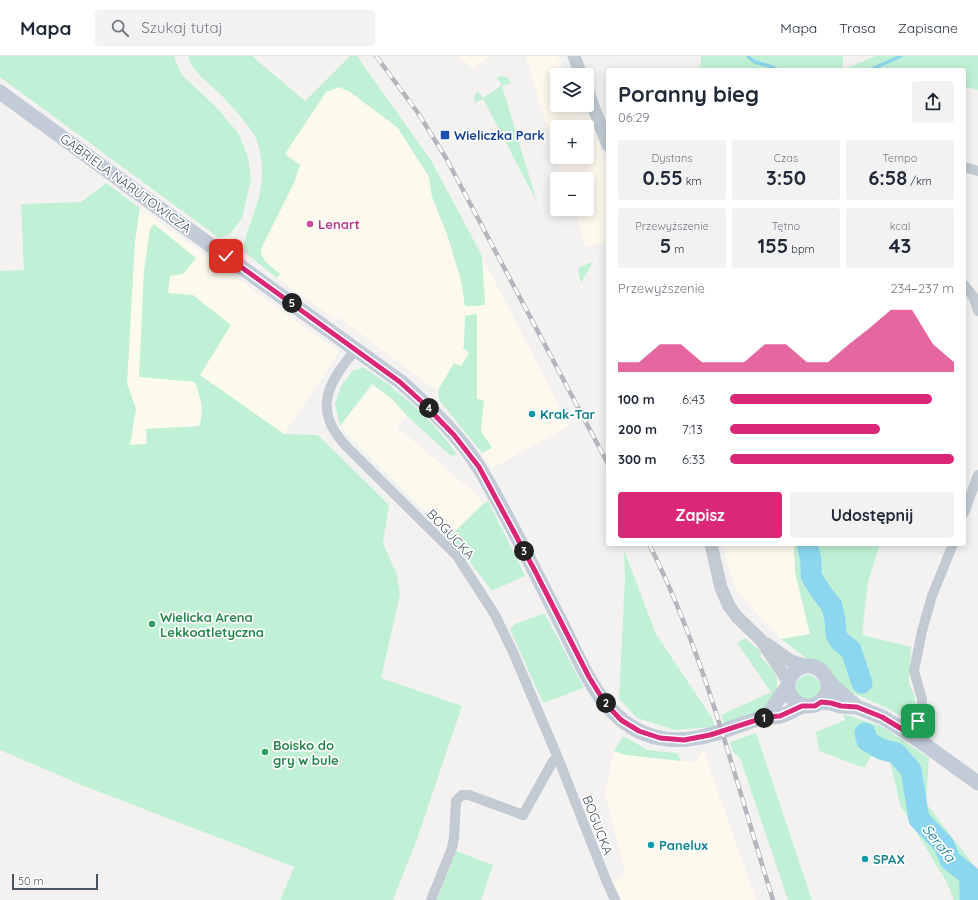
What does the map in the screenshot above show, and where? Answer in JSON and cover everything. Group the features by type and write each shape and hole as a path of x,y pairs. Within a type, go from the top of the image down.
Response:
{"main road":[{"name":"GABRIELA NARUTOWICZA","path":"0,92 400,382 422,402 454,435 479,467 535,571 589,677 605,703 621,720 639,731 660,738 684,740 710,735 766,717 780,716 802,706"},
{"path":"766,717 788,684 795,670 807,666 819,669 834,689 845,695 857,707"},
{"path":"788,684 788,694 796,704 802,706 815,706 821,702 828,692 827,679"},
{"path":"821,702 841,706 857,707 882,717 910,734 978,783"}],"street":[{"path":"574,56 578,68"},
{"path":"594,108 606,139"},
{"path":"966,168 978,171"},
{"path":"966,287 975,296 978,311"},
{"name":"BOGUCKA","path":"355,350 334,379 326,401 326,411 331,426 336,435 347,448 457,556 495,615 509,641 615,900"},
{"path":"966,508 978,476"},
{"path":"711,546 718,580 725,599 737,617 761,640 791,661 807,666"},
{"path":"910,734 922,712 922,699 914,671 922,631 932,596 952,546"},
{"path":"761,640 788,684"},
{"path":"431,900 452,848 456,801 462,795 469,795 523,815 553,761 558,758"}],"shaded area":[{"path":"458,56 491,56 473,68"},
{"path":"526,56 558,56 562,68 550,68 550,112 578,112 590,117 591,120 550,120 550,137"},
{"path":"339,87 350,92 398,128 429,177 432,197 447,234 461,280 465,306 485,305 482,256 569,426 492,468 482,453 441,402 438,390 427,384 339,317 336,320 277,278 243,251 244,243 261,188 326,92"},
{"path":"594,129 606,165 606,242 585,247 576,216 594,216 594,172 560,172 558,164 594,164"},
{"path":"140,208 339,352 284,434 194,371 193,375 202,403 200,426 146,429 147,444 130,446 136,409 127,384 135,241"},
{"path":"373,385 393,400 407,416 397,427 477,495 483,504 450,536 340,426"},
{"path":"724,546 794,546 795,572 810,634 781,639 736,590 728,565"},
{"path":"703,750 756,900 622,900 612,881 626,874 605,794 614,751 626,755 696,762"}],"green space":[{"path":"0,56 174,56 181,74 218,109 239,134 248,157 251,179 242,218 230,234 219,238 0,77"},
{"path":"188,56 252,56 305,101 350,56 357,56 432,162 482,256 485,305 465,306 461,280 447,234 432,197 429,177 398,128 350,92 339,87 326,92 285,154 300,165 294,183 261,249 261,253 265,260 280,274 277,278 243,251 245,239 261,189 262,165 257,141 246,123 236,111 197,72"},
{"path":"701,56 843,56 843,68 700,68"},
{"path":"875,56 978,56 978,90 966,87 966,68 848,68"},
{"path":"502,76 507,77 511,83 502,86 537,202 483,99 475,103 474,101 474,97 478,91 483,98 502,85 497,78"},
{"path":"106,183 140,208 135,241 127,384 136,409 130,445 147,444 146,429 199,426 202,414 200,398 195,382 139,377 144,270 150,229 154,224 196,258 183,274 170,276 168,293 193,295 231,325 200,375 284,434 318,435 389,505 383,543 397,575 400,595 381,678 462,706 417,839 393,900 280,900 294,867 84,786 0,750 0,271 24,270 21,204 81,202"},
{"path":"593,262 581,283 578,271 579,267"},
{"path":"477,314 477,399 484,400 481,431 492,448 482,453 439,400 438,390 454,363 461,366 469,353 463,348 465,316"},
{"path":"363,367 421,412 457,454 451,456 407,416 393,400 372,384 340,426 335,404 341,386 352,371"},
{"path":"488,501 525,576 492,591 450,536"},
{"path":"794,546 879,546 868,582 862,635 911,647 909,683 915,698 916,708 914,713 908,718 904,718 889,709 849,691 781,639 810,634 795,572"},
{"path":"624,550 656,634 712,718 715,727 675,730 637,718 619,699 625,578"},
{"path":"545,614 584,688 543,703 510,629 515,624"},
{"path":"745,638 762,653 760,656 773,670 777,678 777,687 770,704 751,715 724,724 721,715 771,692 737,643"},
{"path":"808,675 816,679 820,687 816,695 808,699 800,695 796,687 800,679"},
{"path":"843,714 881,726 929,758 926,803 978,871 978,900 954,900 946,881 900,805 890,761 873,753 864,768 819,751 816,732 845,720"},
{"path":"756,733 812,900 788,900 740,758 733,752 730,742"},
{"path":"623,736 648,750 677,753 681,761 626,755 614,751"},
{"path":"456,851 493,865 481,900 437,900"}],"waterway":[{"name":"Serafa","path":"748,56 757,63 773,68"},
{"path":"874,68 901,56"},
{"name":"Serafa","path":"808,546 811,560 811,576 832,606 836,635 840,641 851,650 862,683"},
{"name":"Serafa","path":"865,733 867,741 881,749 896,753 911,770 919,819 944,845 950,860 970,876 970,900"}],"railway":[{"path":"376,56 418,113 446,158 606,460"},
{"path":"650,546 687,630 703,675 718,719 773,900"}],"place":[{"name":"Wieliczka Park","path":"445,135"},
{"name":"Lenart","path":"310,224"},
{"name":"Krak-Tar","path":"532,414"},
{"name":"Wielicka Arena Lekkoatletyczna","path":"152,624"},
{"name":"Boisko do gry w bule","path":"265,752"},
{"name":"Panelux","path":"651,845"},
{"name":"SPAX","path":"865,859"}],"route":[{"path":"226,256 400,382 454,435 479,467 496,497 589,677 605,703 621,720 639,731 660,738 684,740 710,735 766,717 780,716 802,706 815,706 821,702 841,706 857,707 882,717 910,734 918,721"}]}
